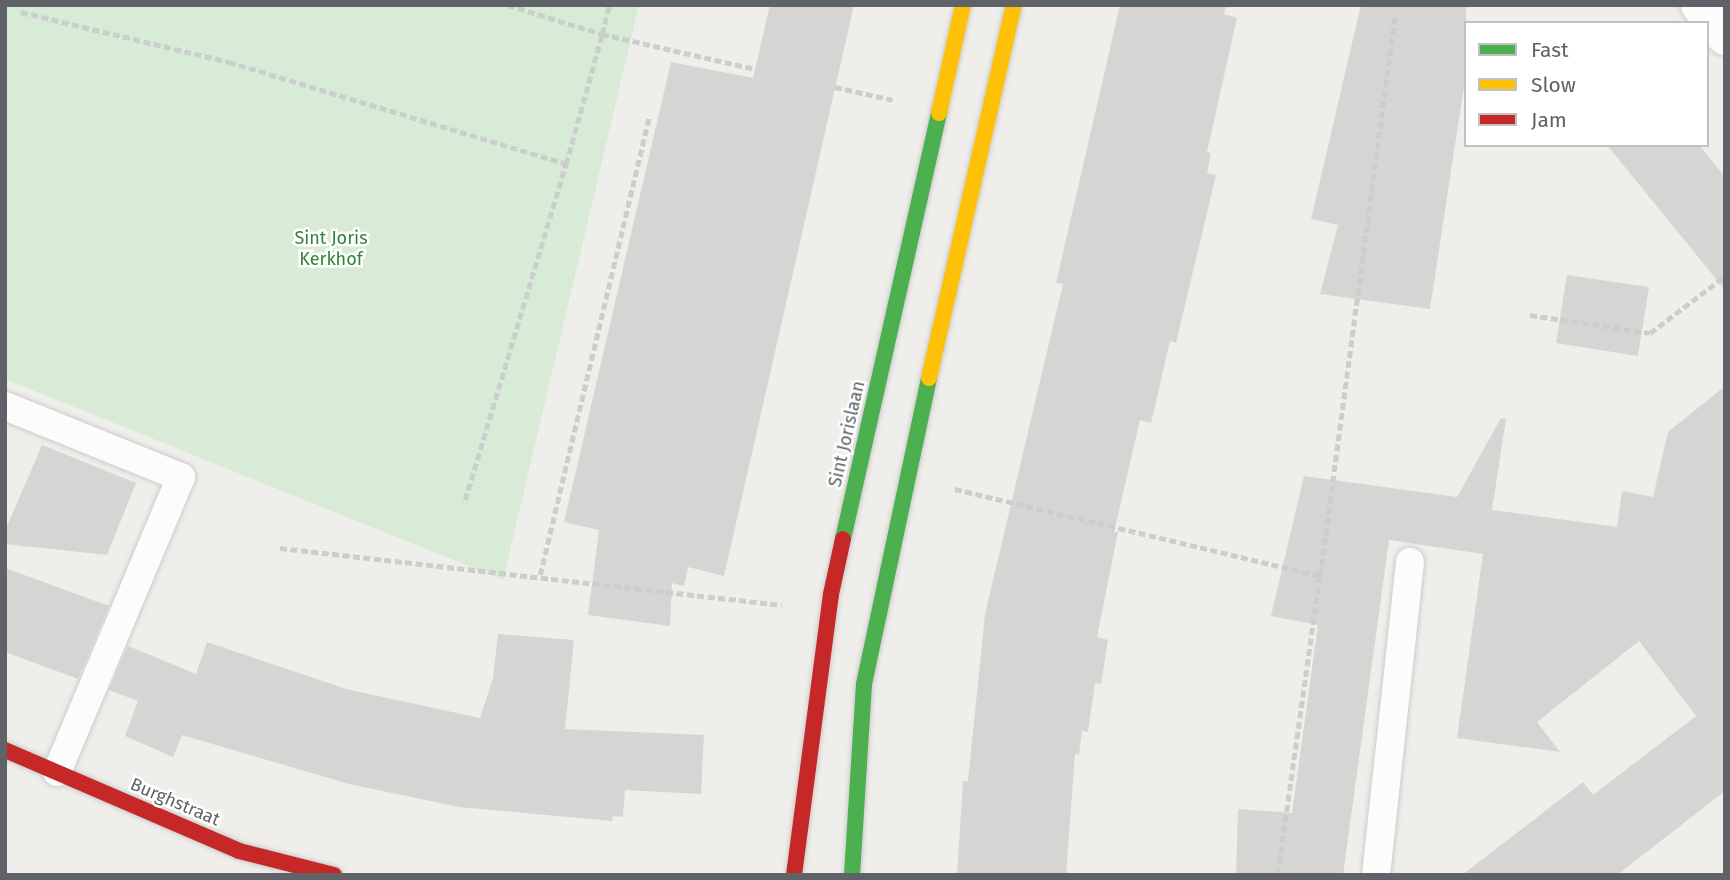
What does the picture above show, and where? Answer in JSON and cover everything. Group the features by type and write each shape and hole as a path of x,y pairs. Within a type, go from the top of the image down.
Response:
{"main road":[{"name":"Sint Jorislaan","path":"794,875 831,594 963,5"},
{"path":"852,875 864,684 878,602 1014,5"},
{"name":"Burghstraat","path":"5,750 57,772 234,863 334,875"}],"street":[{"path":"1700,5 1725,36"}],"lane":[{"path":"5,406 181,477 57,772"},
{"path":"1376,875 1410,562"}],"path":[{"path":"508,5 602,34 755,69"},
{"path":"465,500 566,164 609,5"},
{"path":"21,12 229,62 566,164"},
{"path":"1278,875 1395,15"},
{"path":"835,87 894,100"},
{"path":"540,575 649,116"},
{"path":"1530,315 1650,332 1725,276"},
{"path":"947,487 1320,576"},
{"path":"280,548 540,575 783,605"}],"green space":[{"name":"Sint Joris Kerkhof","path":"5,5 639,5 503,580 5,379"}],"building":[{"path":"770,5 854,5 724,576 688,567 684,586 672,583 670,626 588,615 599,530 564,522 671,62 753,78"},
{"path":"1120,5 1226,5 1224,14 1237,18 1207,152 1211,153 1207,173 1216,175 1176,343 1170,341 1151,423 1140,420 1114,532 1118,532 1097,637 1108,640 1101,684 1095,683 1088,732 1082,731 1079,755 1075,754 1066,875 957,875 963,781 968,781 985,614 1063,284 1056,283"},
{"path":"1361,5 1466,5 1464,86 1430,309 1320,294 1338,225 1311,219"},
{"path":"1609,147 1701,147 1725,177 1725,290"},
{"path":"1567,275 1649,287 1638,356 1556,343"},
{"path":"1725,386 1725,791 1617,875 1462,875 1583,782 1593,795 1696,716 1639,641 1537,722 1560,752 1457,738 1483,554 1389,540 1343,875 1236,875 1238,809 1292,813 1318,625 1271,616 1304,476 1457,497 1501,418 1506,419 1492,510 1617,527 1622,491 1653,497 1668,432"},
{"path":"42,445 136,483 107,555 5,544 5,531"},
{"path":"5,568 109,606 78,679 5,652"},
{"path":"498,634 574,640 565,729 704,735 701,794 625,790 623,817 613,816 612,821 459,807 349,784 182,735 173,757 125,736 138,701 109,690 128,646 196,674 207,642 346,689 480,718 493,678"}],"traffic: fast":[{"path":"843,539 939,113"},
{"path":"852,875 864,684 929,378"}],"traffic: slow":[{"path":"939,113 963,5"},
{"path":"929,378 1014,5"}],"traffic: jam":[{"path":"794,875 831,594 843,539"},
{"path":"5,750 239,851 334,875"}]}
